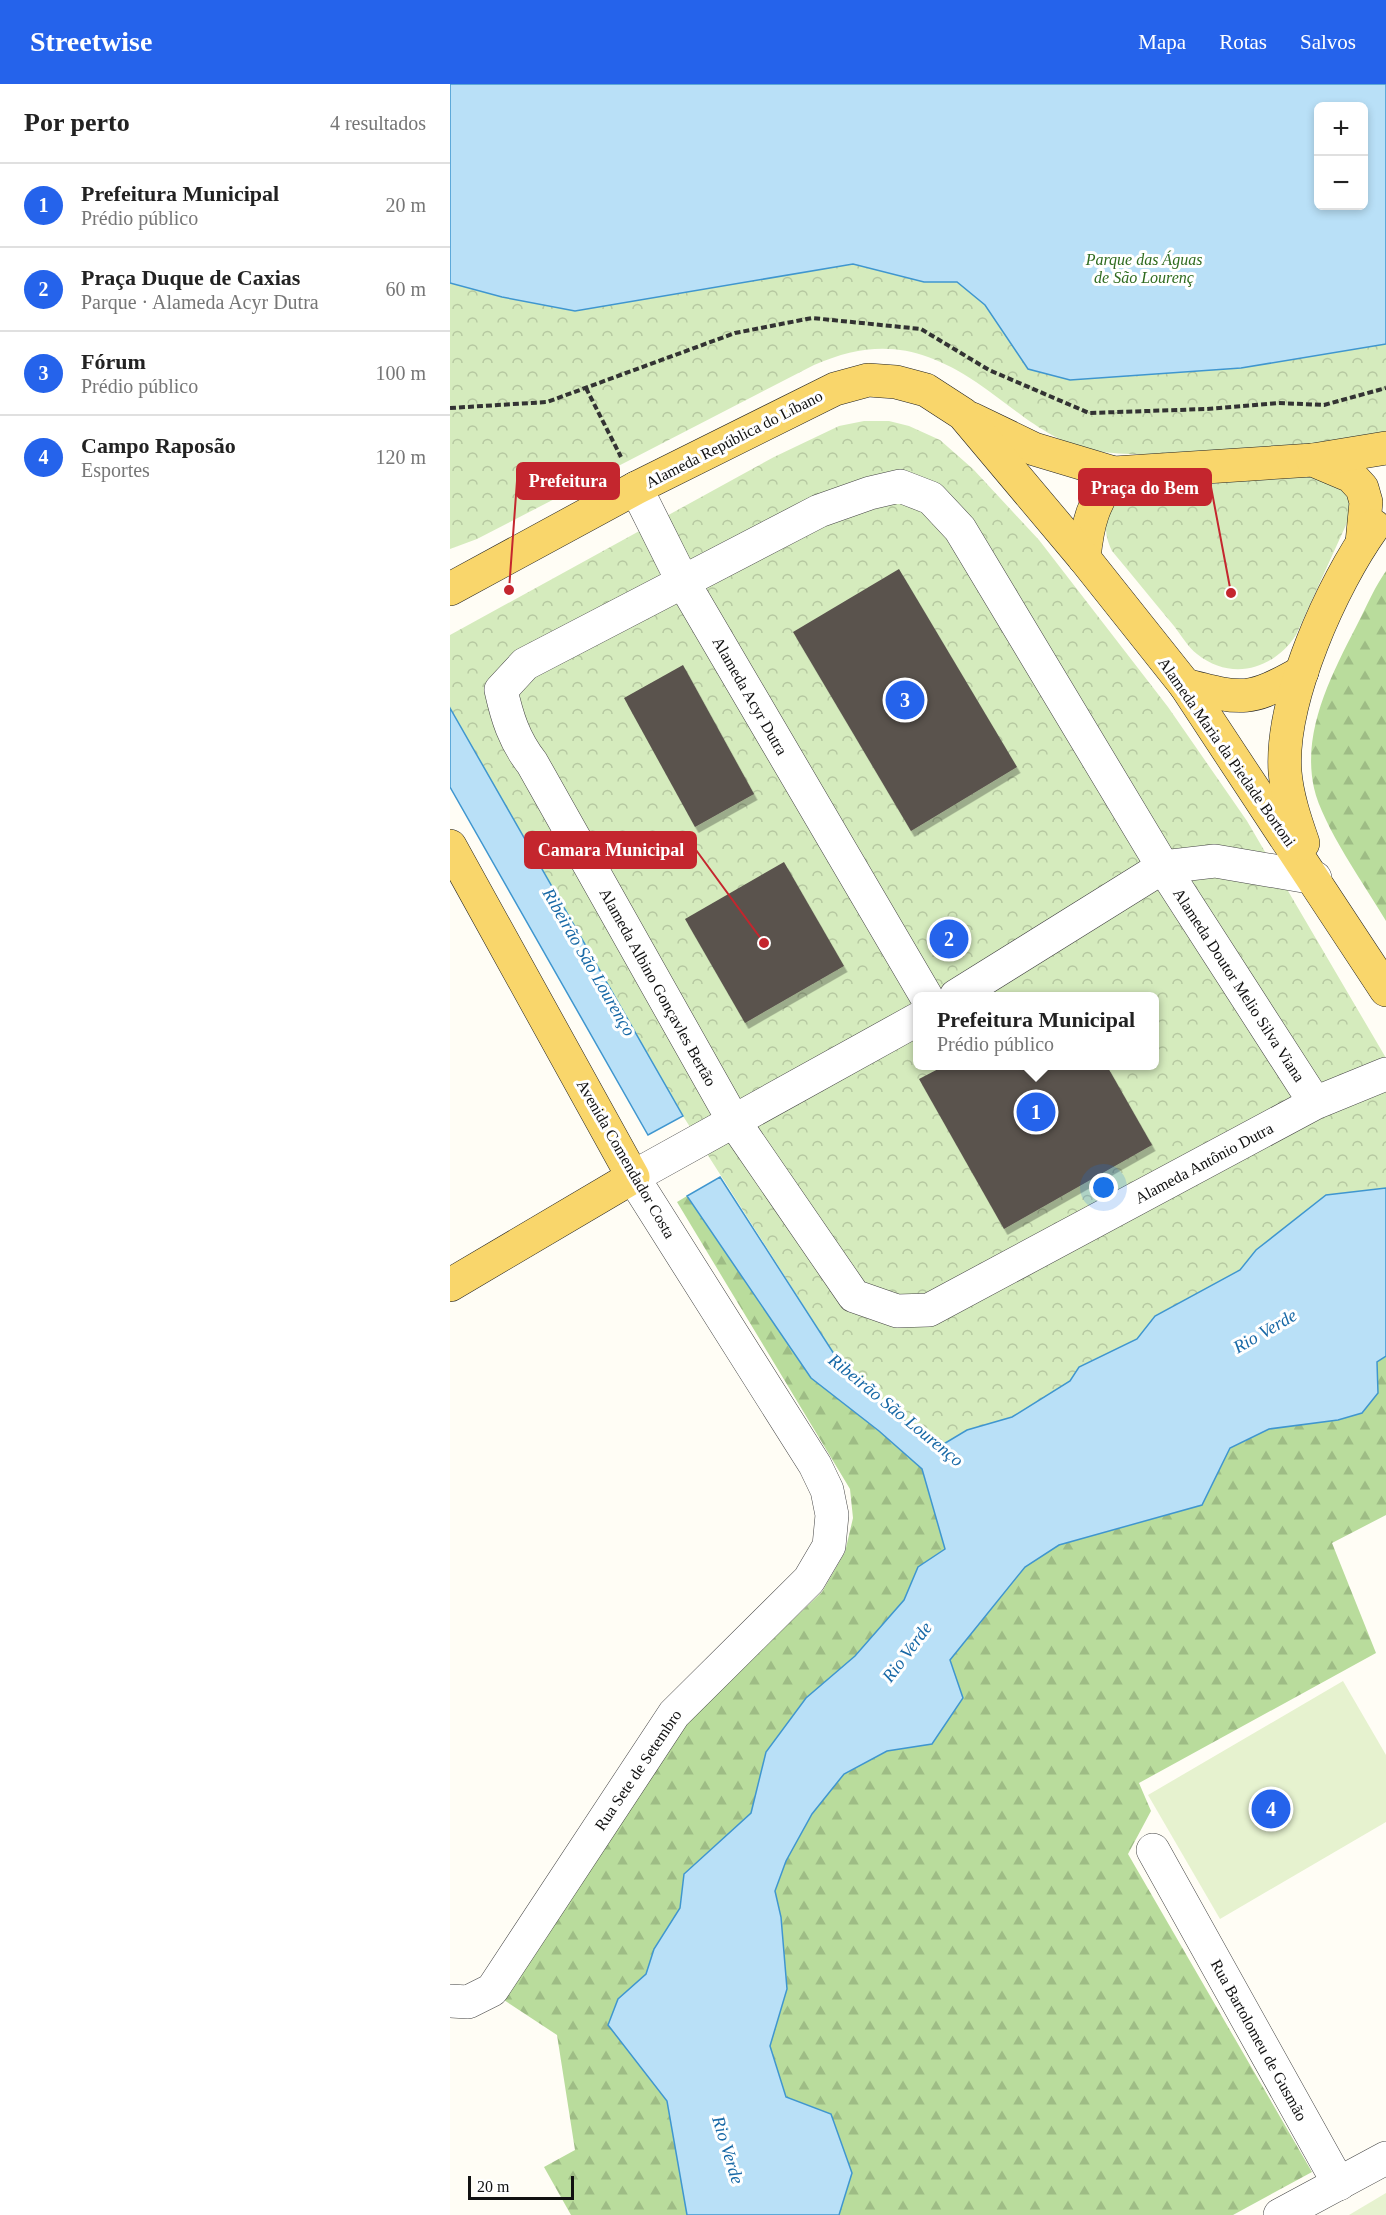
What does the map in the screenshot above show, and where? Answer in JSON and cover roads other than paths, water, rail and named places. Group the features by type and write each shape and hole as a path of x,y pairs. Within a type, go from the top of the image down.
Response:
{"main road":[{"name":"Alameda República do Líbano","path":"450,588 636,488 835,389 868,380 896,382 926,390 963,414"},
{"path":"963,414 1034,449 1114,472 1313,460 1386,448"},
{"name":"Alameda Maria da Piedade Bortoni","path":"963,414 1185,685 1315,878 1386,990"},
{"path":"1313,460 1351,476 1362,488 1366,502 1362,543"},
{"path":"1083,558 1088,520 1098,497 1114,472"},
{"path":"1315,878 1292,811 1285,772 1285,742 1291,702 1325,614 1362,543 1386,508"},
{"path":"1185,685 1240,698 1268,692 1302,672"},
{"name":"Avenida Comendador Costa","path":"450,846 633,1177"},
{"path":"450,1285 633,1177"}],"street":[{"path":"682,580 819,510 900,486 931,498 960,529 1163,867"},
{"name":"Alameda Acyr Dutra","path":"636,488 682,580 924,992"},
{"name":"Alameda Albino Gonçavles Bertão","path":"682,580 525,664 501,690 507,719 518,745 532,763 733,1120 854,1296 897,1311 929,1310"},
{"path":"962,992 1163,867 1215,861 1315,878"},
{"name":"Alameda Doutor Melio Silva Viana","path":"1163,867 1315,1103"},
{"path":"633,1177 913,1022"},
{"name":"Alameda Antônio Dutra","path":"929,1310 1315,1103 1386,1074"},
{"name":"Avenida Comendador Costa","path":"633,1177 815,1465"},
{"name":"Rua Sete de Setembro","path":"450,2001 468,2002 492,1990 674,1714 809,1580 829,1546 832,1515 827,1490 815,1465"},
{"name":"Rua Bartolomeu de Gusmão","path":"1153,1850 1339,2184"},
{"path":"1280,2215 1386,2158"}],"water":[{"name":"Parque das Águas de São Lourenç","path":"450,84 1386,84 1386,344 1241,368 1070,380 1028,369 985,305 957,282 924,282 853,264 575,311 502,297 450,283"},
{"name":"Ribeirão São Lourenço","path":"450,708 683,1116 648,1135 450,787"},
{"name":"Rio Verde","path":"720,1177 845,1371 937,1448 967,1430 1012,1417 1070,1381 1079,1367 1137,1339 1155,1316 1240,1270 1256,1250 1326,1195 1386,1188 1386,1356 1377,1362 1378,1393 1362,1413 1338,1420 1269,1429 1230,1448 1202,1505 1059,1545 1025,1567 950,1660 963,1698 932,1744 887,1751 844,1774 812,1814 786,1861 775,1891 781,1917 787,1989 770,2046 786,2097 831,2114 852,2173 839,2215 687,2215 667,2101 608,2025 618,1999 646,1974 654,1949 680,1908 684,1874 751,1813 766,1752 806,1698 855,1656 904,1600 918,1567 945,1549 922,1469 879,1431 811,1378 687,1196"}],"place":[{"name":"Prefeitura","path":"509,590"},
{"name":"Praça do Bem","path":"1231,593"},
{"name":"Fórum","path":"905,700"},
{"name":"Praça Duque de Caxias","path":"949,939"},
{"name":"Camara Municipal","path":"764,943"},
{"name":"Prefeitura Municipal","path":"1036,1112"},
{"name":"Campo Raposão","path":"1271,1809"}]}
